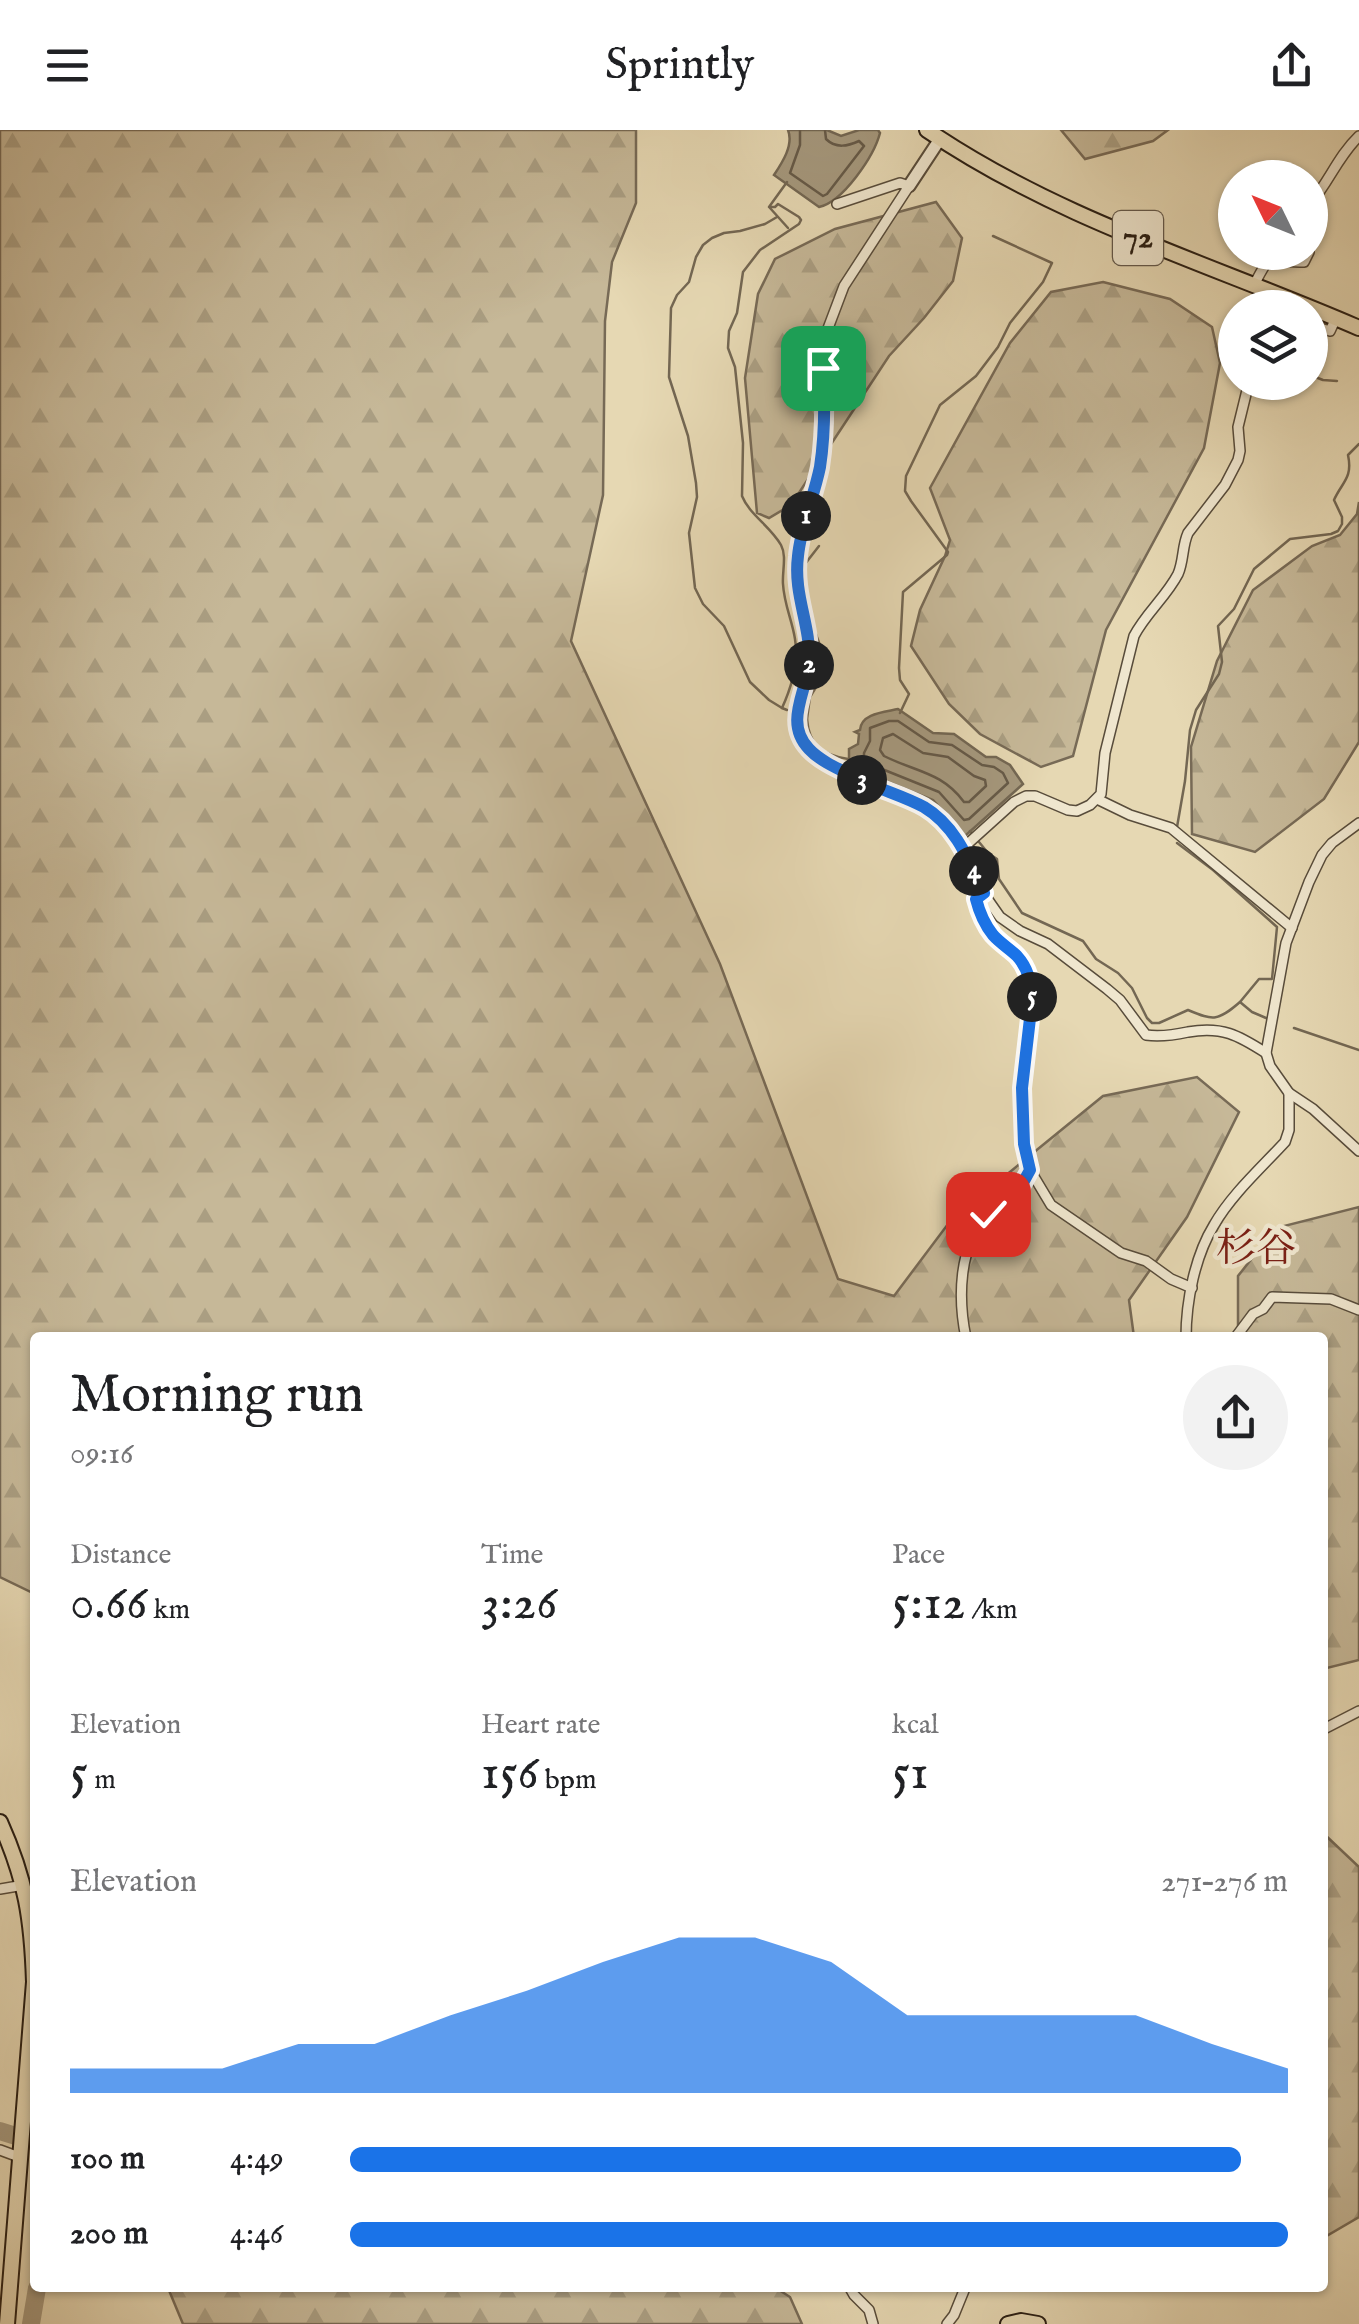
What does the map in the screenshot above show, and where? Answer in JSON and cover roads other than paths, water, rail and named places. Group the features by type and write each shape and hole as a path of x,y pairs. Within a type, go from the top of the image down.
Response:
{"main road":[{"name":"72","path":"938,133 1014,182 1059,204 1359,328"},
{"path":"0,1822 24,1885 30,1922"},
{"path":"7,2324 30,2028"},
{"path":"1008,2324 1038,2324"}],"street":[{"path":"938,133 909,186 844,286 827,331 820,466 802,530 796,580 809,666 796,716 799,732 808,748 842,771 927,809 947,826 964,848 984,893 1000,917 1048,944 1120,1000 1146,1035 1225,1031 1266,1053"},
{"path":"1328,180 1347,147 1359,136"},
{"path":"837,204 900,183 909,186"},
{"path":"1254,285 1262,270"},
{"path":"1328,330 1336,318"},
{"path":"964,848 1014,802 1026,796 1077,810 1090,805 1101,794 1105,753 1134,636 1180,570 1184,539 1234,468 1240,450 1238,427 1245,400"},
{"path":"1096,798 1171,828 1292,928"},
{"path":"1359,823 1322,855 1292,928 1266,1053 1270,1066 1289,1093 1313,1109 1359,1152"},
{"path":"984,893 976,899 979,911 994,936 1026,968 1032,990 1022,1088 1024,1144 1030,1170 1050,1205 1121,1253 1146,1261 1192,1288"},
{"path":"1187,1332 1192,1288 1205,1242 1214,1224 1285,1142 1289,1130 1289,1093"},
{"path":"965,1332 961,1271 971,1244 988,1214 1018,1192 1030,1170"},
{"path":"1238,1332 1272,1297 1331,1299 1359,1310"},
{"path":"1328,1727 1359,1710"},
{"path":"0,1889 24,1885"},
{"path":"0,2150 19,2152"},
{"path":"852,2292 869,2310 874,2324"},
{"path":"947,2324 963,2292"}],"water":[{"path":"788,130 827,130 841,136 859,130 880,133 856,177 838,197 819,207 774,175 788,148"},
{"path":"898,709 933,733 954,734 986,757 996,757 1010,765 1023,784 965,836 933,800 866,773 849,759 849,749 858,744 859,734 855,732 861,724 874,714"}],"waterway":[{"path":"787,182 769,207 778,204 801,220 760,250 743,272 728,348 735,367 743,443 742,496 777,538 784,554 784,591 796,648 794,674 782,708 787,710"},
{"path":"770,208 788,228"},
{"path":"777,217 765,224 724,233 703,245 689,282 671,308 669,377 688,436 696,483 689,533 695,588 703,604 724,626 750,682 782,708"},
{"path":"900,713 909,694 900,680 899,668 903,592 948,552 905,491 906,476 940,405 976,376 1010,323 1043,282 1052,263 993,236"},
{"path":"1328,380 1337,381"},
{"path":"1177,827 1190,730 1196,710 1219,674 1222,662 1218,626 1234,609 1254,569 1290,539 1338,531 1342,517 1334,500 1348,475 1348,455 1359,444"},
{"path":"807,719 810,697 821,679 825,659 805,593 805,564 819,546"},
{"path":"804,718 819,748 848,759"},
{"path":"970,831 997,859 999,879 1022,913 1083,941 1096,959 1132,988 1152,1023 1188,1010 1216,1017 1240,1002 1266,1018"},
{"path":"1177,843 1277,927 1272,979 1259,979 1240,1002"},
{"path":"1294,1028 1359,1050"},
{"path":"0,2131 30,2140"},
{"path":"31,2324 36,2292"}],"district":[{"name":"杉谷","path":"1256,1250"}]}
